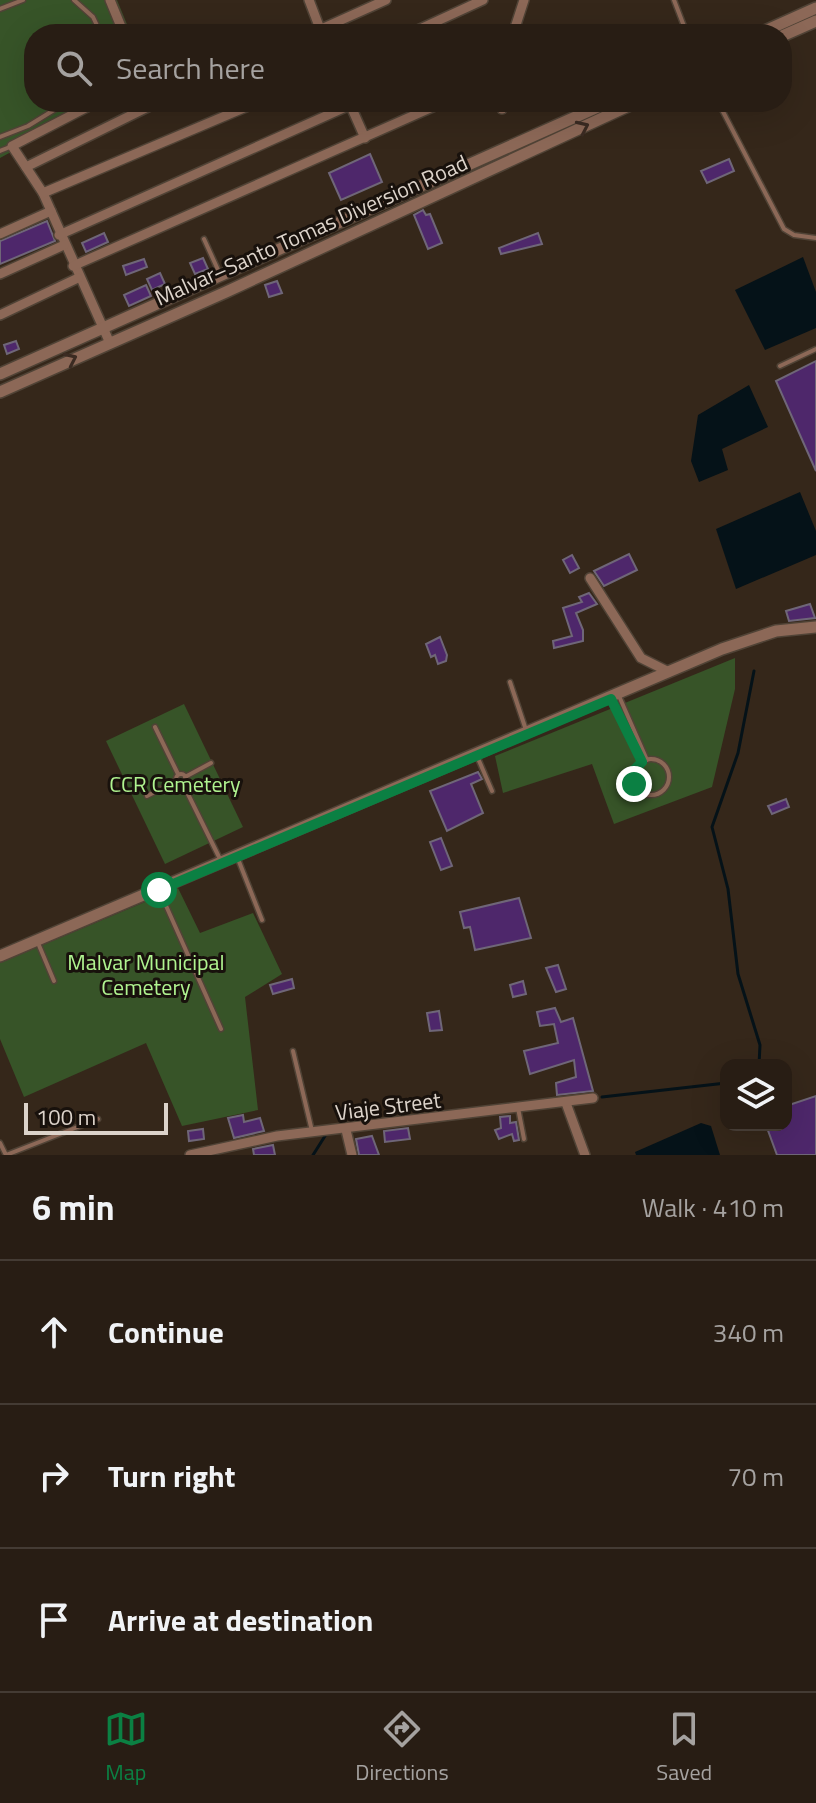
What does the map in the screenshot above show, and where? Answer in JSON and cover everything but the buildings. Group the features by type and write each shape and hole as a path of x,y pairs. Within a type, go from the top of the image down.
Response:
{"street":[{"path":"110,0 120,24"},
{"path":"309,0 319,24"},
{"path":"338,24 386,0"},
{"path":"431,24 483,0"},
{"path":"516,24 524,0"},
{"path":"780,24 816,8"},
{"path":"792,32 816,21"},
{"path":"78,112 12,146 43,193 78,278 109,341"},
{"path":"26,167 138,112"},
{"path":"43,193 234,112"},
{"path":"59,235 332,112"},
{"path":"355,112 365,138"},
{"path":"73,266 422,112"},
{"name":"Malvar–Santo Tomas Diversion Road","path":"0,374 586,112"},
{"name":"Malvar–Santo Tomas Diversion Road","path":"0,392 109,341 226,292 615,112"},
{"path":"0,234 51,211"},
{"path":"0,274 64,245"},
{"path":"0,315 78,278"},
{"path":"590,578 641,658 669,672"},
{"path":"0,956 669,672 776,631 816,627"},
{"name":"Viaje Street","path":"190,1155 241,1142 593,1098"},
{"path":"566,1103 585,1155"},
{"path":"346,1130 352,1155"}],"lane":[{"path":"0,9 23,0"},
{"path":"74,0 96,24"},
{"path":"674,0 683,24"},
{"path":"0,137 28,126 51,112"},
{"path":"723,112 784,229 794,235 816,238"},
{"path":"0,151 12,146"},
{"path":"204,239 220,274"},
{"path":"780,366 816,349"},
{"path":"510,682 527,732"},
{"path":"615,697 644,761"},
{"path":"155,727 178,774 185,777"},
{"path":"477,754 492,791"},
{"path":"644,761 661,761 669,772 668,786 657,795 644,794 634,784 634,770 644,761"},
{"path":"183,784 185,777 211,763"},
{"path":"147,796 176,781 178,774"},
{"path":"176,781 183,784 222,863"},
{"path":"237,856 262,920"},
{"path":"159,890 221,1029"},
{"path":"38,941 54,981"},
{"path":"293,1051 312,1133"},
{"path":"518,1105 524,1139"},
{"path":"0,1143 6,1155 98,1119"}],"green space":[{"path":"0,0 117,0 127,24 24,24 24,112 85,112 0,158"},
{"path":"735,658 735,689 712,787 614,824 592,764 503,793 495,756"},
{"name":"CCR Cemetery","path":"184,704 243,827 165,864 106,741"},
{"name":"Malvar Municipal Cemetery","path":"178,888 200,933 253,913 282,974 245,997 258,1110 182,1126 146,1043 24,1097 0,1039 0,963"}],"shaded area":[{"path":"803,257 816,292 816,328 765,350 735,290"},
{"path":"749,385 768,427 722,449 728,470 699,482 691,461 698,415"},
{"path":"800,492 816,531 816,555 736,589 716,529"},
{"path":"701,1123 711,1126 720,1155 636,1155 635,1152"}],"waterway":[{"path":"754,671 738,753 712,827 728,889 738,974 760,1045 759,1059"},
{"path":"602,1097 720,1084"},
{"path":"313,1155 325,1136"}],"route":[{"path":"159,890 611,699 642,762 634,770 634,784"}]}
